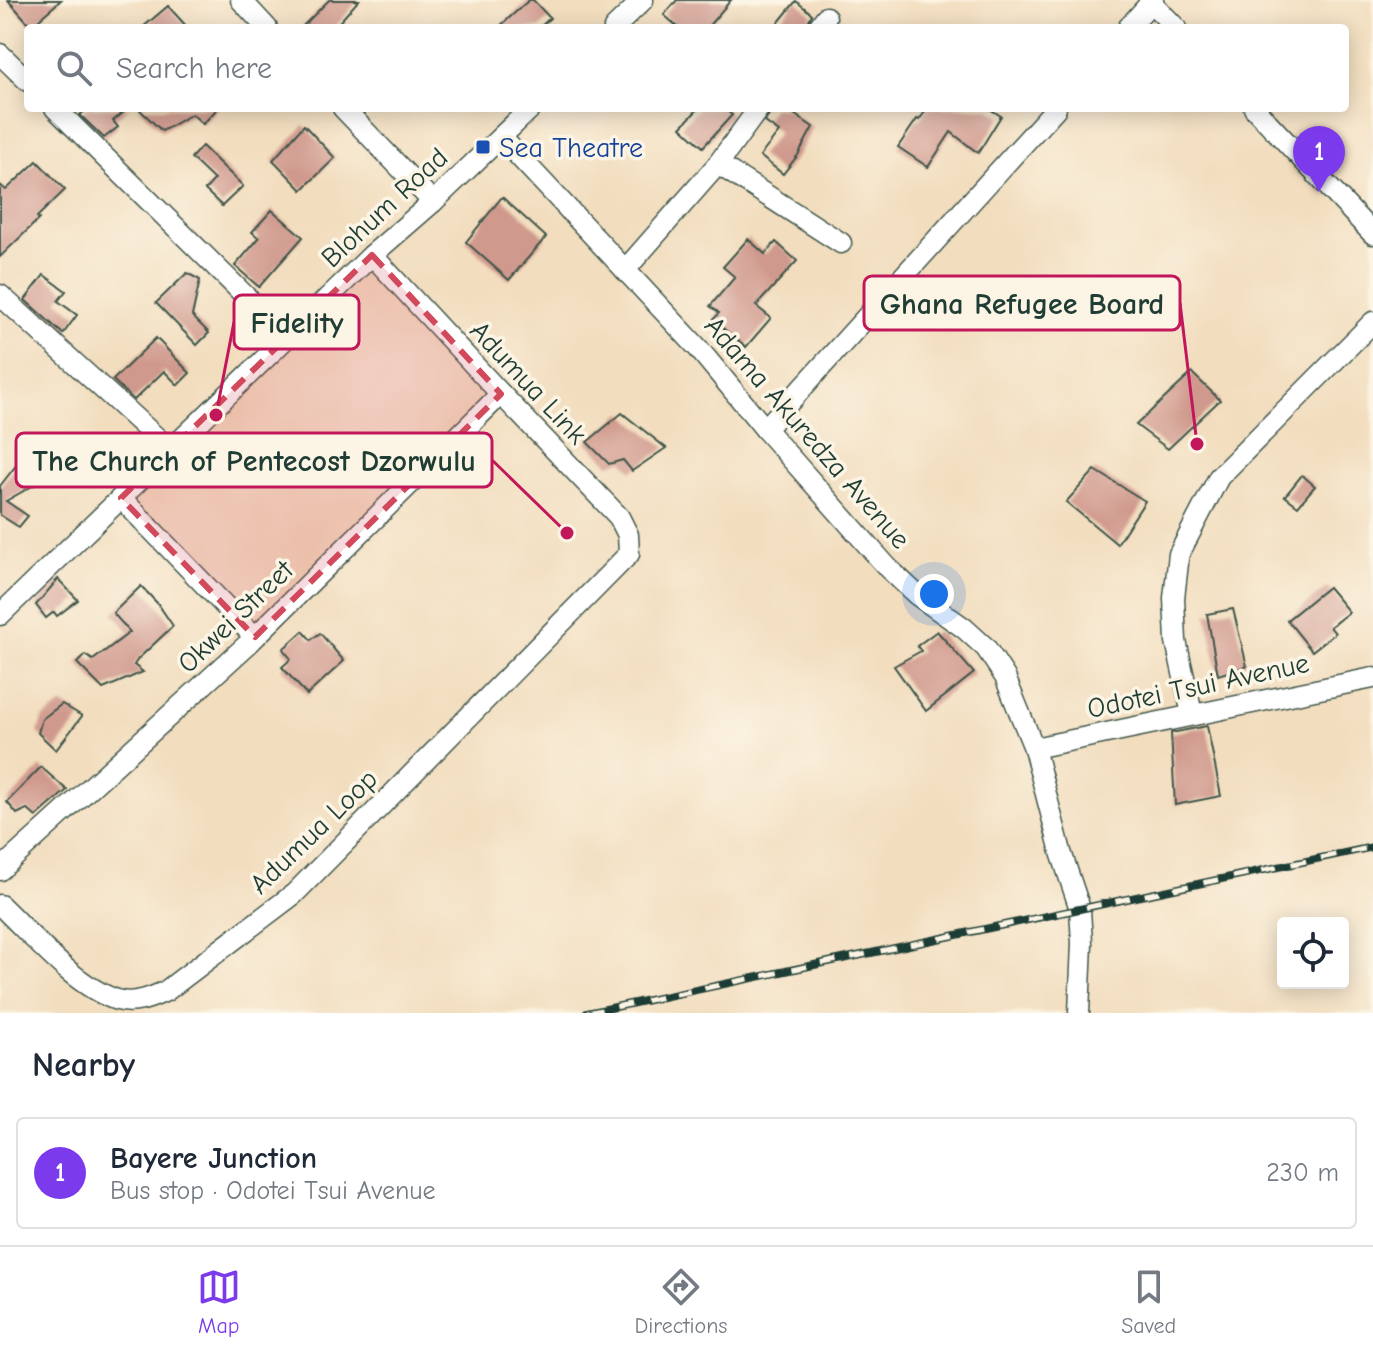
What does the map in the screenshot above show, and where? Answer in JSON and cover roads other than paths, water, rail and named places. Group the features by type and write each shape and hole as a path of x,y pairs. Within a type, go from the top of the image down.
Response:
{"street":[{"path":"241,0 263,24"},
{"path":"618,24 643,0"},
{"path":"1131,24 1151,1 1172,24"},
{"path":"0,54 24,77"},
{"path":"59,112 287,337"},
{"path":"347,112 433,202"},
{"name":"Blohum Road","path":"0,615 372,255 433,202 527,112"},
{"path":"625,270 718,164 756,112"},
{"path":"765,429 1052,112"},
{"path":"1258,112 1373,234"},
{"name":"Adama Akuredza Avenue","path":"501,137 698,348 888,568 917,595 964,628 986,648 1005,677 1034,748 1061,852 1080,909 1079,1013"},
{"path":"718,164 841,243"},
{"name":"Adumua Link","path":"372,255 619,517 628,535 629,554"},
{"path":"0,295 9,317 170,450"},
{"path":"1192,714 1176,641 1174,598 1179,554 1219,477 1373,322"},
{"name":"Okwei Street","path":"0,870 255,637 501,394"},
{"path":"121,498 255,637"},
{"name":"Adumua Loop","path":"0,905 69,972 102,993 120,1001 147,1000 166,991 294,894 629,554"},
{"name":"Odotei Tsui Avenue","path":"1034,748 1373,678"}],"railway":[{"path":"587,1013 1373,847"}],"place":[{"name":"Sea Theatre","path":"483,147"},
{"name":"Bayere Junction","path":"1319,192"},
{"name":"Fidelity","path":"216,415"},
{"name":"Ghana Refugee Board","path":"1197,444"},
{"name":"The Church of Pentecost Dzorwulu","path":"567,533"}]}
